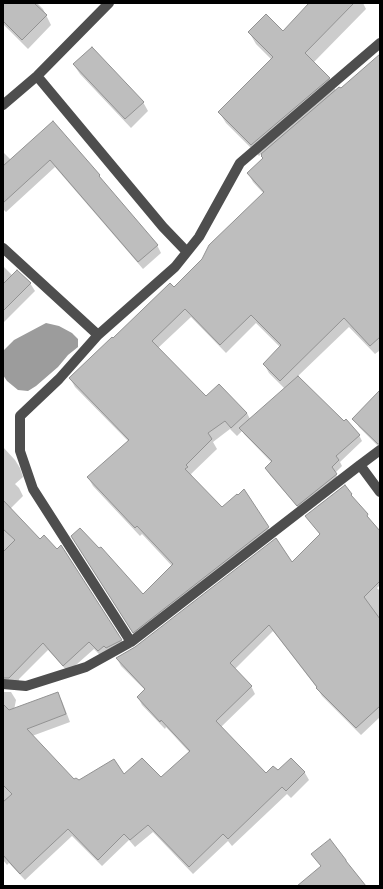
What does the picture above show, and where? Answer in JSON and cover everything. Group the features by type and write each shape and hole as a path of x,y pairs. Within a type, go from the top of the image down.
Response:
{"street":[{"path":"3,105 37,76 109,3"},
{"path":"131,642 33,489 20,451 20,416 59,379 98,335 174,268 199,237 240,163 380,43"},
{"path":"37,76 163,227 187,252"},
{"path":"3,248 98,335"},
{"path":"3,684 26,686 86,667 131,642 380,450"},
{"path":"360,465 380,492"}],"shaded area":[{"path":"46,323 59,326 72,333 78,339 78,347 36,386 28,391 18,390 7,381 3,375 3,351 14,340"}],"building":[{"path":"3,3 34,3 47,15 22,40 3,21"},
{"path":"309,3 354,3 305,53 330,78 251,145 218,112 273,57 248,32 266,14 283,31"},
{"path":"92,47 144,102 125,119 73,64"},
{"path":"380,54 380,337 370,346 344,318 280,381 263,364 281,345 251,315 220,345 185,309 152,341 206,396 219,384 247,413 231,428 225,421 208,433 212,439 186,465 188,467 185,469 222,507 244,489 269,527 133,633 71,536 80,528 99,548 101,547 143,594 173,564 137,526 135,528 87,477 129,440 69,378 170,283 174,287 202,259 209,245 264,192 247,173 263,158 261,154"},
{"path":"53,121 158,245 138,262 50,160 3,203 3,166"},
{"path":"17,270 31,283 3,311 3,284"},
{"path":"298,376 344,421 346,419 360,435 336,456 339,460 332,467 337,474 297,506 265,468 272,461 239,428"},
{"path":"380,390 380,444 378,444 352,419"},
{"path":"345,485 352,494 351,495 368,514 367,516 380,531 380,581 364,597 380,619 380,706 356,728 316,688 317,687 269,625 230,663 252,686 216,721 266,773 273,766 278,770 291,758 305,772 286,791 282,787 228,839 223,834 189,867 148,825 130,840 124,834 98,860 68,829 20,874 3,855 3,802 12,794 3,785 3,704 9,710 58,692 66,714 27,729 74,779 76,778 79,780 114,759 124,774 142,758 161,777 190,751 137,697 145,689 116,658 135,647 276,538 292,562 320,534 305,516"},
{"path":"3,500 40,539 44,535 57,549 61,545 122,640 106,648 104,646 98,651 89,642 63,666 43,643 9,678 3,678 3,552 15,540 3,529"},
{"path":"330,839 366,886 297,886 321,866 311,854"}]}
